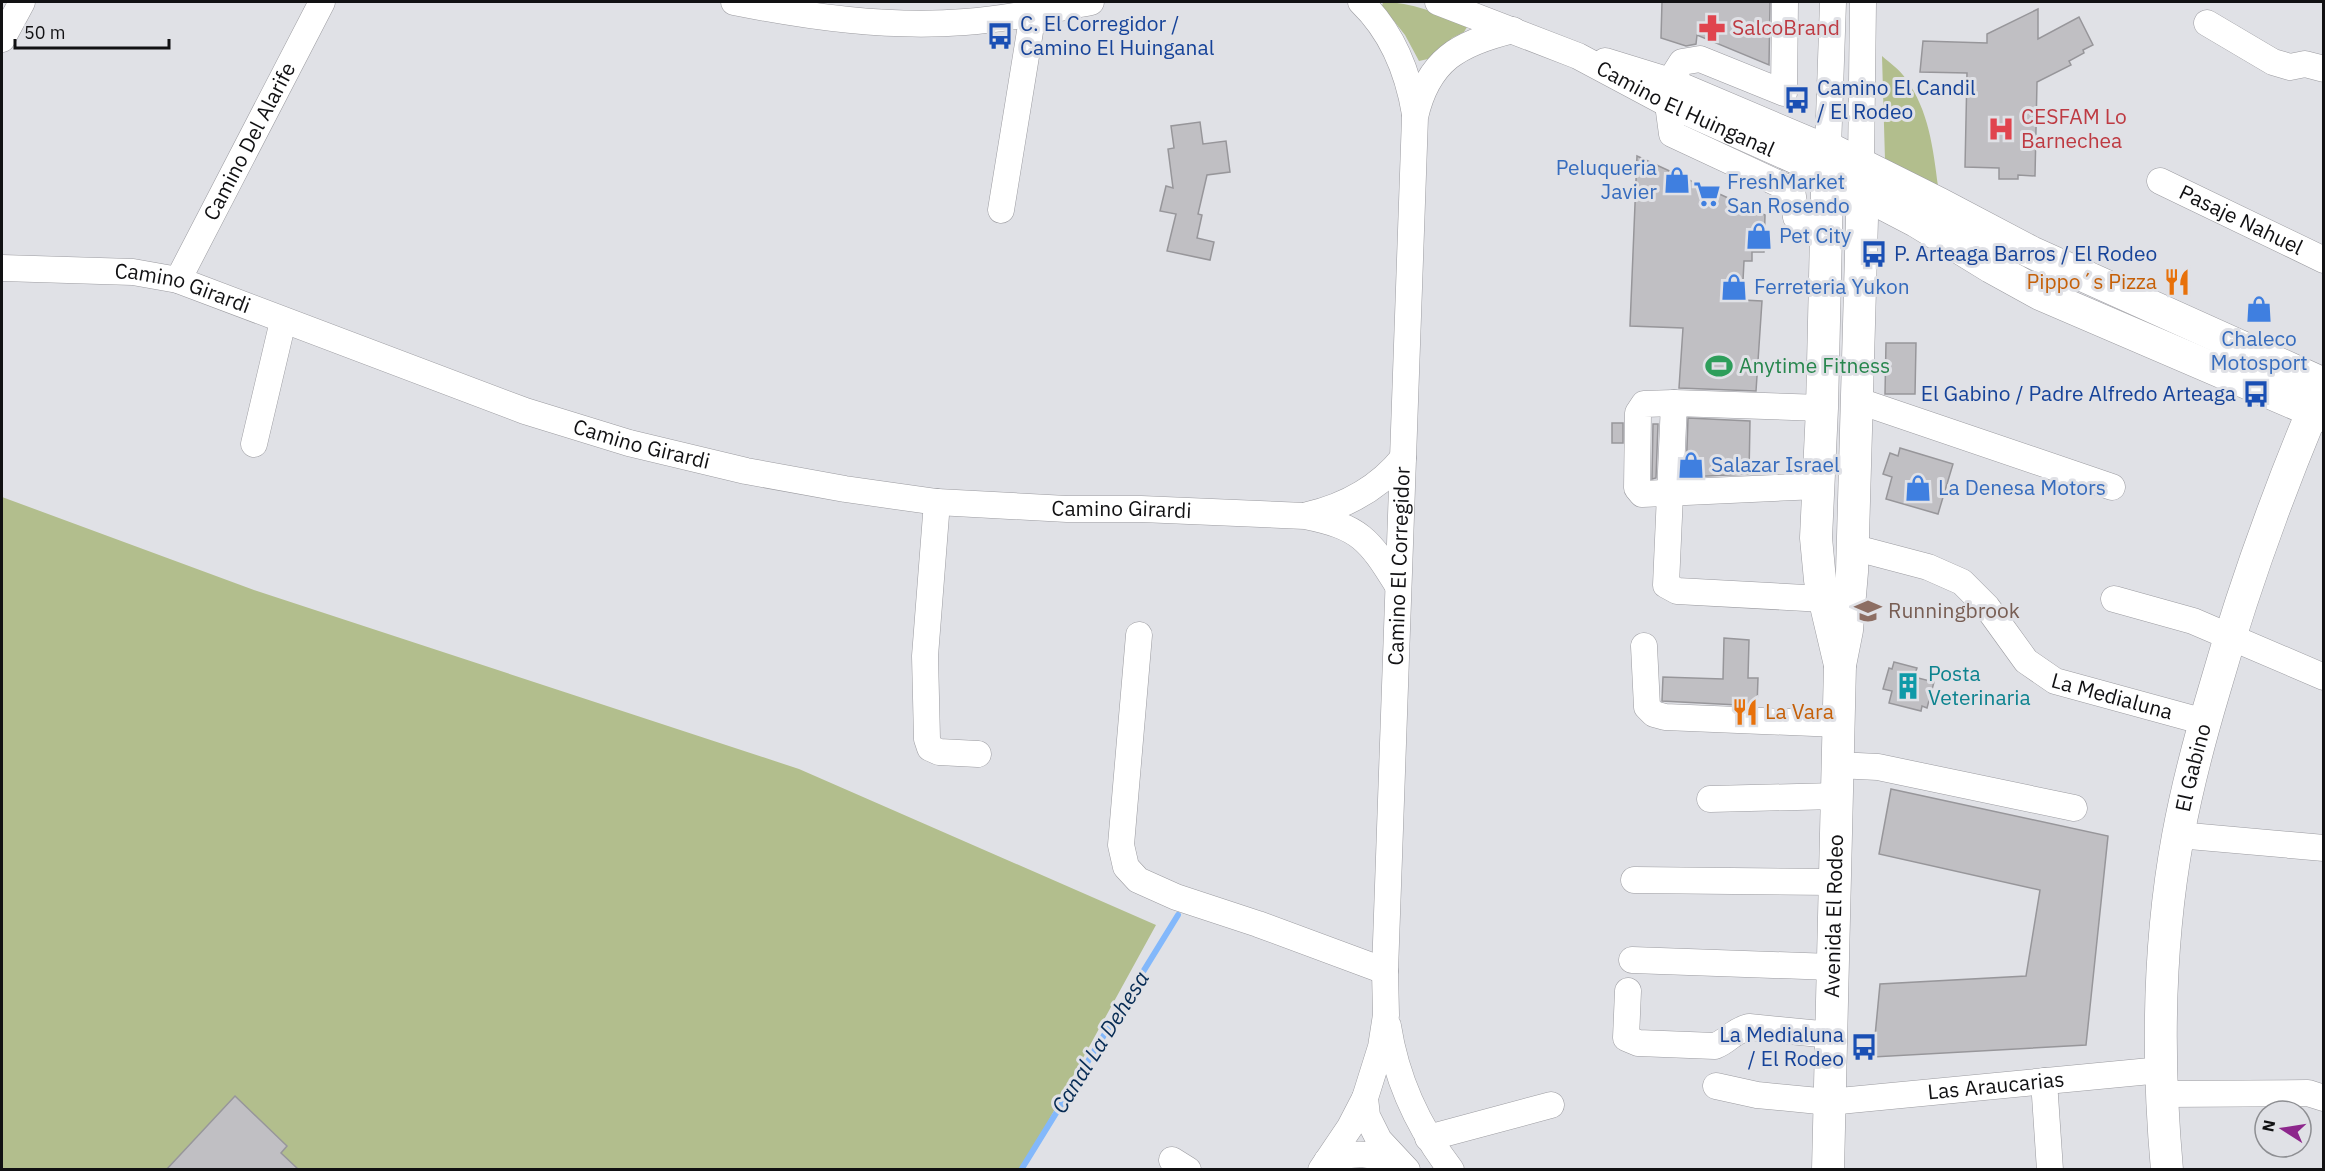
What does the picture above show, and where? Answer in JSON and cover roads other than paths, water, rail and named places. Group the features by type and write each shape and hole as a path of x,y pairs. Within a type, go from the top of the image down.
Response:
{"main road":[{"path":"1828,162 1861,178 2040,294 2321,396"},
{"name":"Avenida El Rodeo","path":"1828,162 1822,408 1816,537 1817,562 1840,665"},
{"name":"Avenida El Rodeo","path":"1828,1170 1838,724 1840,665 1851,596 1861,178"},
{"name":"El Gabino","path":"2167,1170 2162,1082 2163,958 2178,835 2205,722 2230,638 2269,519 2321,396"}],"street":[{"path":"2,39 22,2"},
{"name":"Camino Del Alarife","path":"178,280 322,2"},
{"path":"734,2 798,13 880,21 963,22 1033,13 1091,2"},
{"name":"Camino El Corregidor","path":"1361,2 1399,56 1411,90 1415,117 1385,971 1386,1015 1391,1045 1412,1106 1428,1138 1451,1170"},
{"path":"1785,2 1784,93 1700,59 1682,62 1669,93 1672,134 1792,190 1796,217 1826,238"},
{"name":"Avenida El Rodeo","path":"1828,162 1833,2"},
{"name":"Avenida El Rodeo","path":"1861,178 1863,2"},
{"name":"Camino El Huinganal","path":"1448,4 1578,56 1633,68 1669,93 1753,143 1828,162"},
{"path":"1001,210 1033,13"},
{"path":"2207,23 2273,62 2290,67 2305,64 2324,69"},
{"name":"Camino El Corregidor","path":"1415,117 1424,88 1441,63 1454,52 1473,42 1513,30"},
{"path":"1399,56 1409,66 1422,70 1441,63"},
{"name":"Camino El Huinganal","path":"1669,93 1828,162"},
{"path":"1744,167 1753,143"},
{"name":"Pasaje Nahuel","path":"2160,181 2324,260"},
{"name":"Camino Girardi","path":"2,268 133,272 178,280 525,411 629,443 795,480 938,502 1067,509 1141,509 1305,516 1329,521 1356,532 1366,539 1383,560 1398,586"},
{"path":"254,444 283,321"},
{"path":"1856,400 2112,487"},
{"path":"1674,403 1666,585 1677,591 1824,599"},
{"path":"1818,486 1642,494 1637,488 1638,413 1644,404 1674,403 1822,408"},
{"name":"Camino Girardi","path":"1305,516 1352,501 1381,481 1403,458"},
{"path":"938,502 925,656 927,739 930,748 939,752 978,754"},
{"name":"La Medialuna","path":"1852,547 1928,567 1962,582 1980,597 2026,662 2055,681 2205,722"},
{"path":"2114,599 2193,621 2324,677"},
{"path":"1139,635 1121,845 1126,867 1138,880 1176,897 1258,924 1385,971"},
{"path":"1644,646 1647,707 1654,714 1665,717 1838,724"},
{"path":"1837,765 1878,766 2074,808"},
{"path":"1710,799 1836,796"},
{"path":"2178,835 2324,848"},
{"path":"1634,880 1834,882"},
{"path":"1632,960 1832,967"},
{"path":"1628,991 1626,1038 1638,1043 1715,1046 1737,1030 1749,1027 1831,1035"},
{"name":"Camino El Corregidor","path":"1324,1165 1350,1127 1365,1098 1381,1047 1386,1015"},
{"path":"2044,1082 2050,1170"},
{"name":"Las Araucarias","path":"1716,1086 1757,1095 1830,1102 2044,1082 2162,1082 2318,1093"},
{"path":"1365,1098 1367,1116 1373,1130 1379,1140 1406,1168"},
{"path":"1428,1138 1551,1106"},
{"path":"1324,1165 1340,1156 1364,1154 1385,1158 1406,1168"}],"waterway":[{"name":"Canal La Dehesa","path":"1021,1170 1178,915"}],"place":[{"name":"SalcoBrand","path":"1712,28"},
{"name":"C. El Corregidor / Camino El Huinganal","path":"1000,36"},
{"name":"Camino El Candil / El Rodeo","path":"1797,100"},
{"name":"CESFAM Lo Barnechea","path":"2001,129"},
{"name":"Peluqueria Javier","path":"1677,180"},
{"name":"FreshMarket San Rosendo","path":"1707,194"},
{"name":"Pet City","path":"1759,236"},
{"name":"P. Arteaga Barros / El Rodeo","path":"1874,254"},
{"name":"Pippo´s Pizza","path":"2177,282"},
{"name":"Ferreteria Yukon","path":"1734,287"},
{"name":"Chaleco Motosport","path":"2259,309"},
{"name":"Anytime Fitness","path":"1719,366"},
{"name":"El Gabino / Padre Alfredo Arteaga","path":"2256,394"},
{"name":"Salazar Israel","path":"1691,465"},
{"name":"La Denesa Motors","path":"1918,488"},
{"name":"Runningbrook","path":"1868,611"},
{"name":"Posta Veterinaria","path":"1908,686"},
{"name":"La Vara","path":"1745,712"},
{"name":"La Medialuna / El Rodeo","path":"1864,1047"}]}
